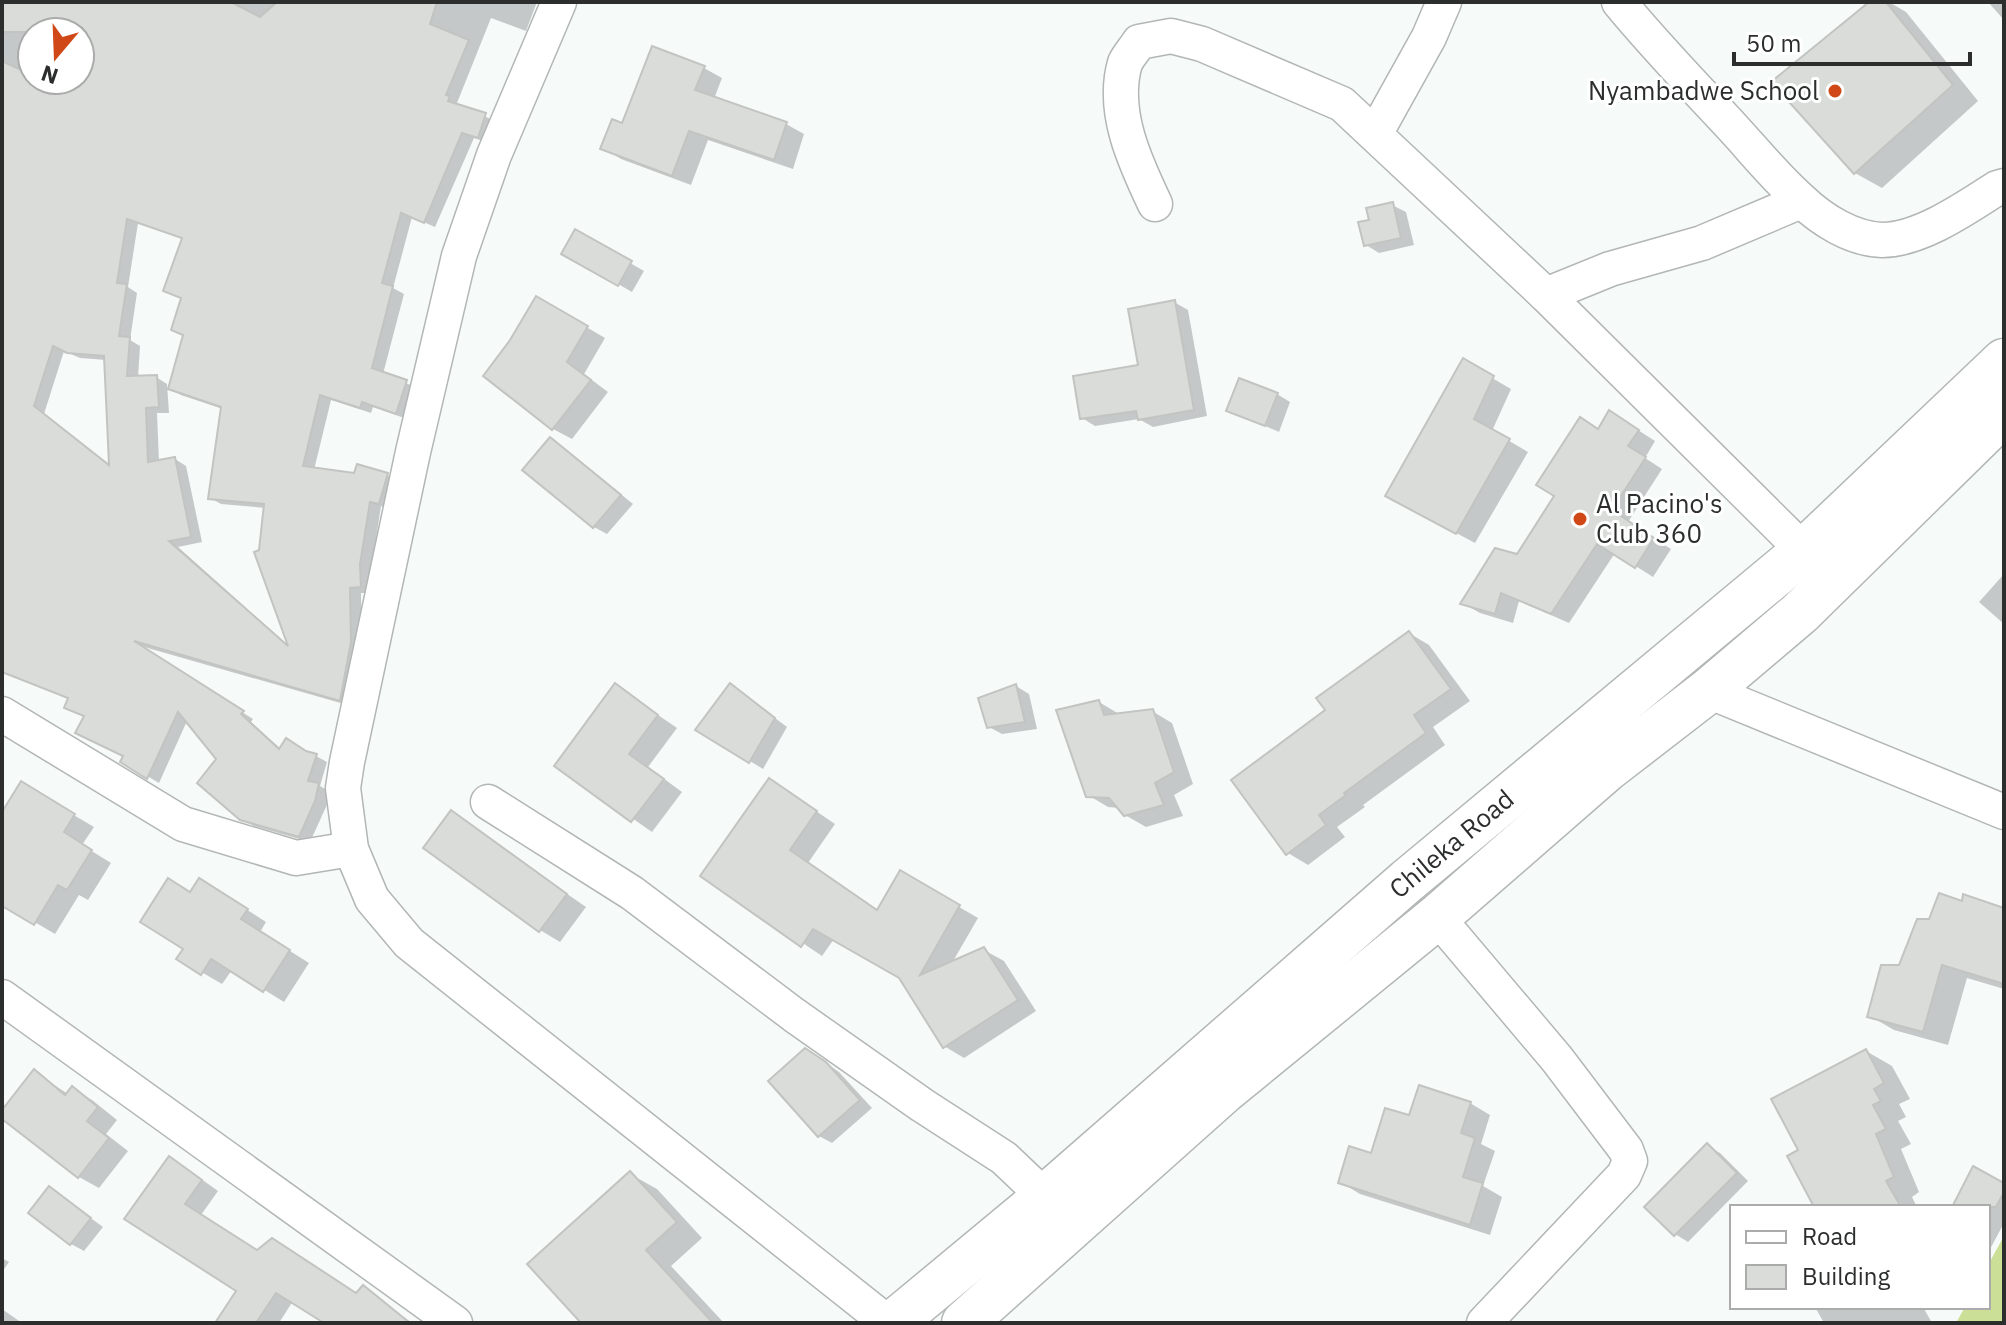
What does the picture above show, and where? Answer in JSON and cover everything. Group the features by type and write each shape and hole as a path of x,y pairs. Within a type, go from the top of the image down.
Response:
{"highway":[{"name":"Chileka Road","path":"891,1323 1045,1197 1407,881 1804,551 2004,361"},
{"name":"Chileka Road","path":"964,1323 1224,1091 1437,917 1607,769 1708,691 1800,613 2004,413"}],"street":[{"path":"559,2 494,155 459,256 358,704 343,788 351,849 372,899 409,943 891,1323"},
{"path":"1375,134 1429,37 1444,2"},
{"path":"1619,2 1647,37 1801,201 1839,228 1881,240 1901,237 1952,216 2004,186"},
{"path":"1155,204 1132,154 1120,98 1126,61 1139,42 1171,36 1202,44 1342,104 1546,295 1804,551"},
{"path":"1546,295 1610,269 1702,243 1801,201"},
{"path":"1708,691 2004,812"},
{"path":"2,714 183,824 296,858 351,849"},
{"path":"488,802 632,893 794,1015 1004,1158 1045,1197"},
{"path":"1437,917 1557,1059 1626,1150 1630,1161 1624,1175 1484,1323"},
{"path":"2,997 455,1323"}],"green space":[{"path":"2004,1236 2004,1323 1956,1323 1964,1309 1990,1309 1990,1261"}],"building":[{"path":"2,2 231,2 260,17 277,2 437,2 430,24 469,40 446,95 450,96 448,101 486,113 478,138 462,133 424,223 401,213 382,283 393,286 372,368 407,380 396,414 362,402 360,408 320,395 303,466 354,473 357,464 388,473 379,504 370,502 360,564 361,587 350,588 351,642 340,701 134,641 244,711 241,714 279,749 286,738 317,754 308,781 319,783 315,801 299,837 240,820 197,783 216,759 178,712 147,779 120,762 123,756 75,733 84,716 64,708 68,698 2,672 2,61 16,68 16,96 96,96 96,16 16,16 16,32 2,32","holes":["127,219 182,238 163,291 181,298 171,330 183,335 168,389 221,407 208,499 264,504 259,550 254,552 288,646 169,541 191,537 175,457 148,462 146,408 159,407 157,375 127,376 130,337 119,336 127,284 117,283","53,346 67,353 104,356 109,465 34,406"]},
{"path":"1869,2 1886,2 1953,85 1854,174 1771,82"},
{"path":"652,46 705,66 695,90 787,122 774,160 689,131 672,176 600,149 612,119 622,123"},
{"path":"1393,202 1401,238 1364,246 1358,222 1369,220 1366,208"},
{"path":"575,229 632,261 618,286 561,254"},
{"path":"536,296 588,326 567,362 591,380 552,430 483,376 510,340"},
{"path":"1175,300 1194,410 1138,420 1136,411 1080,419 1073,376 1138,365 1128,309"},
{"path":"1463,358 1494,376 1474,419 1510,439 1456,534 1385,496"},
{"path":"1239,378 1278,393 1265,426 1226,411"},
{"path":"1609,410 1639,430 1628,446 1646,457 1612,510 1654,538 1635,568 1597,544 1551,614 1501,593 1495,614 1460,604 1495,548 1517,554 1554,496 1536,485 1580,417 1598,429"},
{"path":"550,437 621,495 593,528 522,470"},
{"path":"1409,631 1451,689 1414,715 1426,733 1344,793 1346,795 1319,815 1326,825 1286,855 1231,780 1325,710 1316,698"},
{"path":"615,683 658,715 629,754 664,779 631,822 554,766"},
{"path":"730,683 775,718 749,763 695,730"},
{"path":"1016,684 1025,722 987,728 978,698"},
{"path":"1099,700 1104,715 1153,709 1174,772 1155,783 1164,805 1124,816 1109,798 1086,797 1056,710"},
{"path":"769,778 817,811 790,850 877,910 900,870 960,905 920,975 984,947 1018,1000 943,1048 899,978 813,929 801,947 700,876"},
{"path":"21,781 75,814 64,832 92,850 67,890 58,885 34,925 2,906 2,812"},
{"path":"451,810 567,894 539,932 423,848"},
{"path":"168,878 190,892 199,878 248,909 241,919 290,950 263,992 211,959 201,975 176,959 183,949 140,922"},
{"path":"1939,893 1962,901 1963,894 2004,908 2004,984 1942,965 1923,1032 1867,1017 1881,965 1899,965 1917,919 1929,919"},
{"path":"805,1048 826,1062 860,1100 818,1137 768,1081"},
{"path":"1866,1049 1884,1083 1874,1089 1881,1101 1873,1105 1886,1129 1876,1134 1894,1177 1886,1181 1900,1205 1813,1205 1787,1156 1798,1150 1771,1099"},
{"path":"34,1069 65,1095 72,1086 98,1107 87,1121 109,1138 78,1178 2,1119 2,1110"},
{"path":"1419,1085 1471,1102 1461,1133 1475,1138 1463,1177 1483,1183 1470,1225 1338,1183 1349,1146 1371,1153 1385,1108 1409,1115"},
{"path":"1707,1143 1737,1173 1674,1236 1644,1207"},
{"path":"169,1156 202,1180 185,1204 257,1250 272,1238 356,1293 363,1285 410,1323 324,1323 276,1293 256,1323 215,1323 236,1291 124,1219"},
{"path":"1973,1166 2004,1183 2004,1192 1996,1207 1953,1205"},
{"path":"630,1171 677,1222 646,1250 713,1323 581,1323 527,1264"},
{"path":"49,1186 91,1218 70,1245 28,1213"}],"place":[{"name":"Nyambadwe School","path":"1835,91"},
{"name":"Al Pacino's Club 360","path":"1580,519"}]}
